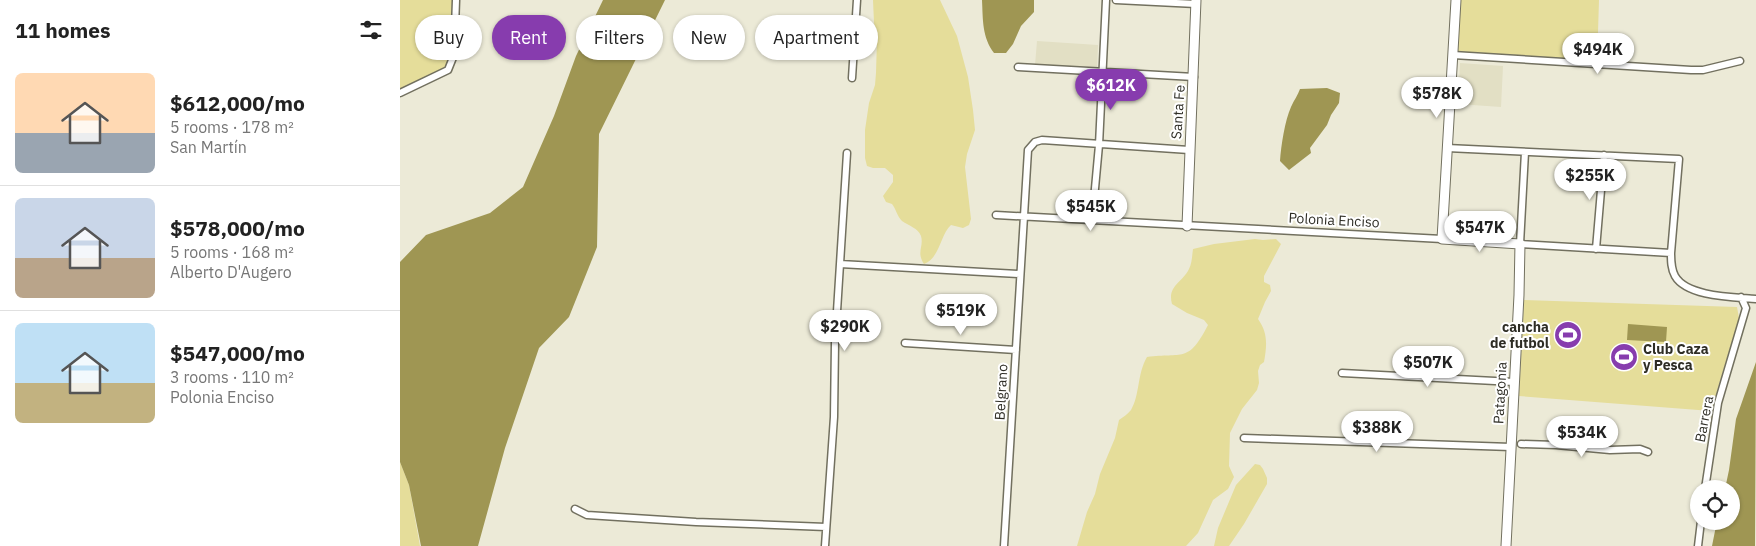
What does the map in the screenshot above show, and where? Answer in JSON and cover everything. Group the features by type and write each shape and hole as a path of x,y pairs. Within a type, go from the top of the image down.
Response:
{"main road":[{"path":"1442,239 1456,0"},
{"name":"Santa Fe","path":"1187,226 1196,2"},
{"name":"Polonia Enciso","path":"1442,239 1520,244"},
{"name":"Patagonia","path":"1506,546 1515,444 1514,382 1520,244"}],"street":[{"path":"400,93 448,70 454,55 456,0"},
{"path":"852,78 858,0"},
{"path":"1092,221 1099,144 1106,0"},
{"path":"1116,0 1196,2"},
{"path":"1453,55 1691,70 1703,70 1740,61"},
{"path":"1018,67 1194,77"},
{"name":"Belgrano","path":"1004,546 1028,150 1035,142 1042,140 1099,144"},
{"path":"1099,144 1189,150"},
{"path":"1447,148 1679,159 1671,266 1675,276 1690,290 1756,299"},
{"name":"Patagonia","path":"1520,244 1525,152"},
{"path":"825,546 834,417 835,343 848,153"},
{"path":"1596,249 1604,155"},
{"name":"Polonia Enciso","path":"996,216 1442,239"},
{"name":"Polonia Enciso","path":"1520,244 1672,253"},
{"path":"840,264 1020,274"},
{"name":"Barrera","path":"1706,480 1718,403 1746,308 1741,298"},
{"path":"904,343 1016,350"},
{"path":"1342,373 1514,382"},
{"path":"1244,438 1556,444 1610,450 1640,449 1648,452"},
{"path":"575,509 587,514 597,515 696,522 826,527"},
{"path":"1698,546 1700,530"}],"shaded area":[{"path":"400,0 456,0 455,15 415,15 415,60 452,60 448,70 400,95"},
{"path":"603,0 665,0 658,15 596,15"},
{"path":"873,0 940,0 957,36 968,77 975,130 965,167 971,219 969,225 963,228 951,225 944,234 937,252 924,264 920,253 922,240 920,233 902,221 892,204 886,202 883,196 893,182 893,175 885,168 867,166 865,158 865,130 869,103 875,85 876,60 878,60 878,15 874,15"},
{"path":"982,0 1034,0 1034,12 1021,26 1013,44 1006,53 994,53 987,41"},
{"path":"1456,0 1599,0 1597,64 1453,55"},
{"path":"1037,41 1098,45 1097,69 1035,65"},
{"path":"576,56 576,60 635,60 599,134 597,247 569,317 539,348 505,448 478,546 421,546 409,485 400,462 400,262 426,235 490,213 523,187 554,116"},
{"path":"1460,63 1503,66 1501,107 1458,104"},
{"path":"1327,88 1340,93 1339,103 1327,125 1310,148 1311,153 1289,170 1280,161 1285,126 1292,104 1300,89"},
{"path":"1255,239 1276,239 1281,244 1264,276 1264,282 1270,285 1271,291 1258,319 1264,329 1266,345 1264,362 1260,365 1258,371 1259,383 1257,390 1242,409 1230,433 1229,466 1234,477 1228,489 1213,500 1198,533 1186,546 1077,546 1100,474 1115,438 1119,420 1130,411 1134,404 1147,357 1184,354 1195,346 1208,325 1204,320 1172,304 1173,289 1189,269 1193,249 1214,244"},
{"name":"Club Caza y Pesca","path":"1524,300 1737,307 1739,318 1711,411 1519,396"},
{"path":"1628,324 1667,327 1666,342 1627,340"},
{"path":"1756,362 1755,546 1712,546 1715,530 1740,530 1740,480 1727,480 1736,419"},
{"path":"400,462 409,485 420,546 400,546"},
{"path":"1255,464 1260,465 1263,469 1267,478 1267,484 1229,546 1214,546 1218,528 1236,485"}],"place":[{"name":"cancha de futbol","path":"1568,335"},
{"name":"Club Caza y Pesca","path":"1624,357"}]}
